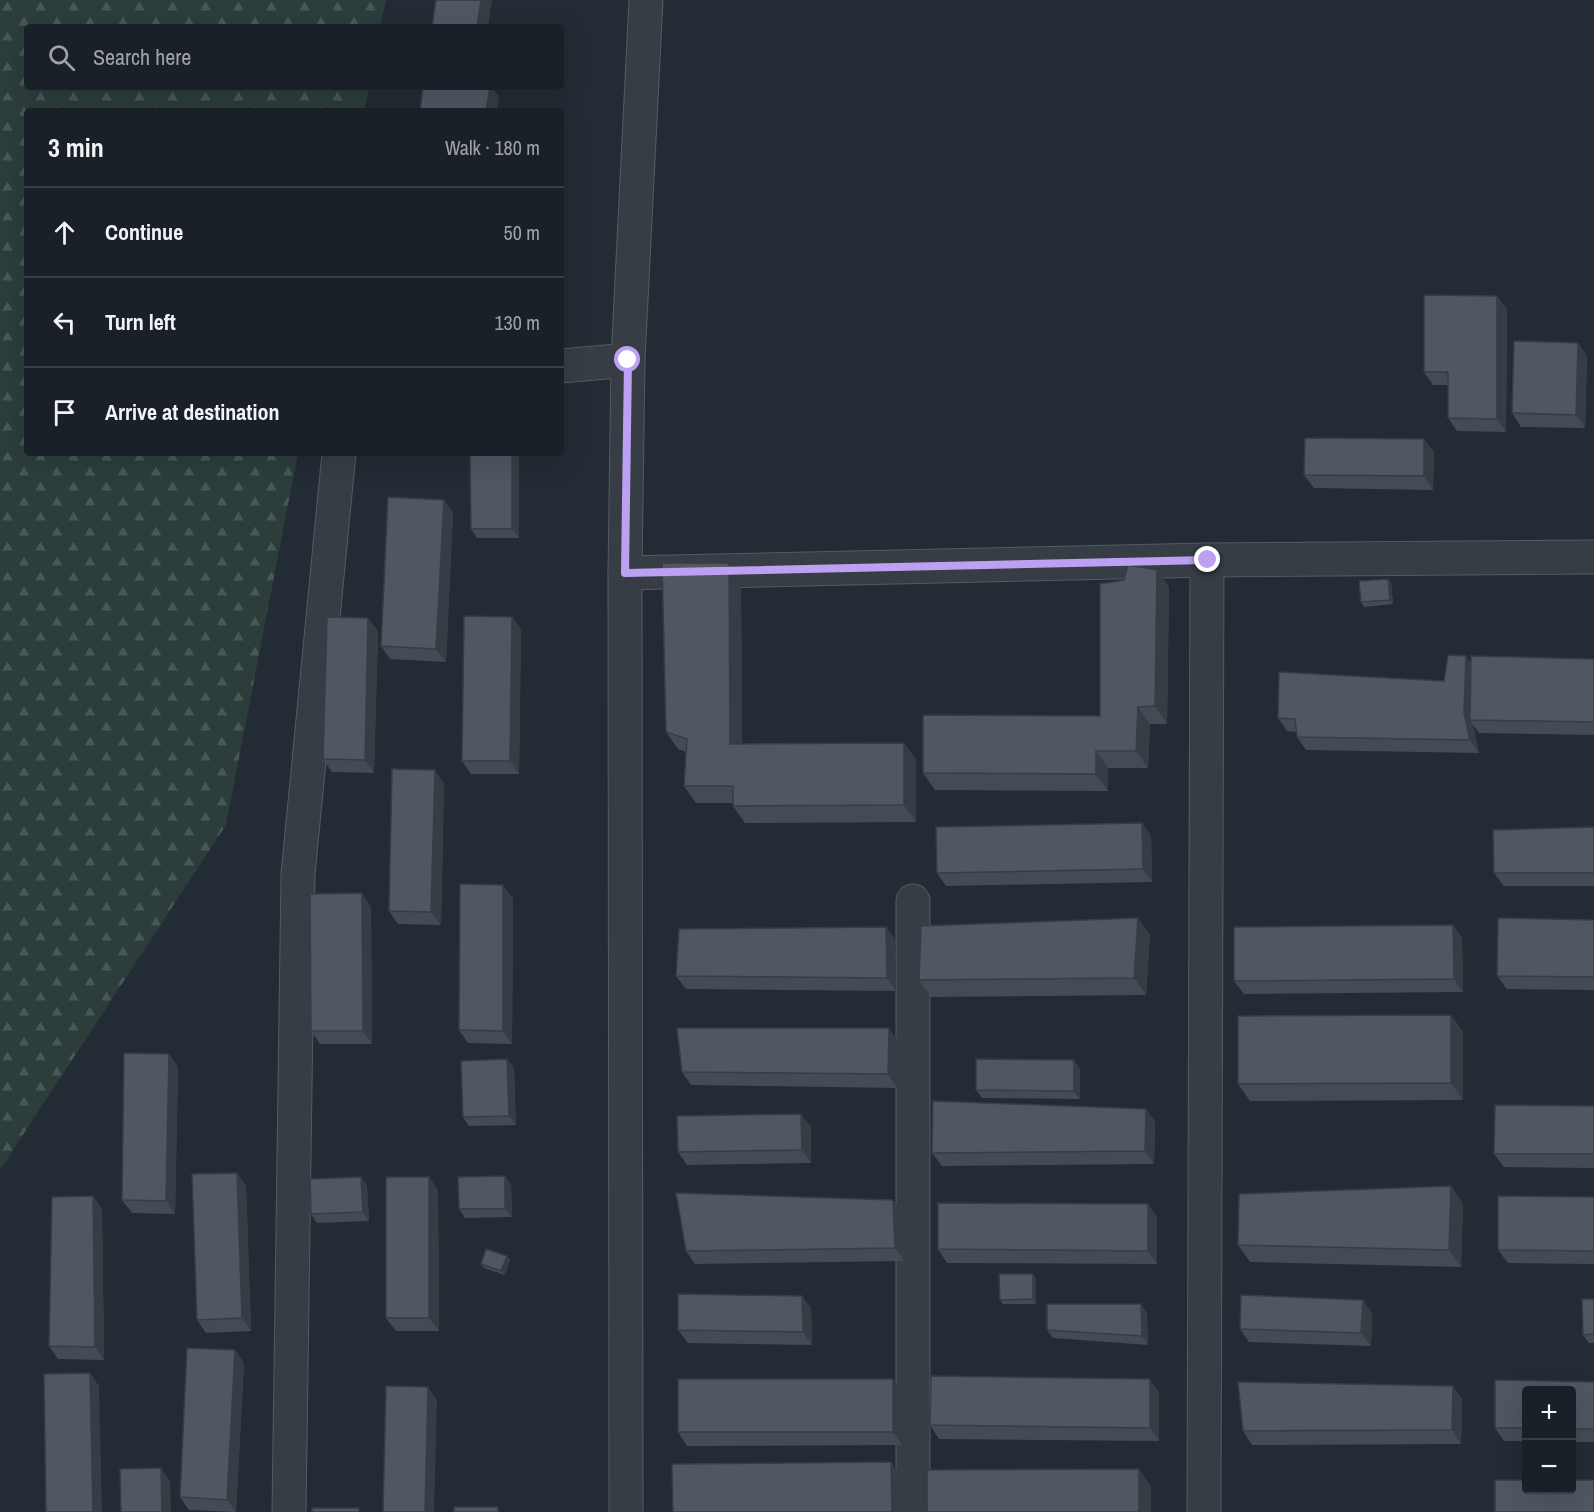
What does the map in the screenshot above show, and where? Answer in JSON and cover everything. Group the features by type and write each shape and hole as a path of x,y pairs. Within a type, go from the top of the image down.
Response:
{"street":[{"path":"626,1512 625,573 628,360 646,0"},
{"path":"564,366 628,360"},
{"path":"289,1512 298,874 339,456"},
{"path":"625,573 1208,560 1594,557"},
{"path":"1204,1512 1208,560"},
{"path":"913,901 913,1512"}],"green space":[{"path":"0,0 386,0 381,24 24,24 24,90 368,90 365,108 24,108 24,456 297,456 226,825 0,1170"}],"building":[{"path":"436,0 481,0 477,24 432,24"},
{"path":"423,90 490,90 486,108 420,108"},
{"path":"1424,295 1497,296 1497,419 1448,418 1448,372 1424,372"},
{"path":"1514,341 1578,343 1576,415 1512,413"},
{"path":"1305,438 1424,439 1424,476 1304,475"},
{"path":"470,456 512,456 512,529 471,529"},
{"path":"388,497 444,500 436,649 381,646"},
{"path":"662,563 729,563 730,744 904,743 904,805 733,806 733,786 684,786 687,739 666,732"},
{"path":"1128,565 1157,570 1155,706 1138,707 1136,751 1096,751 1096,774 923,773 923,715 1100,716 1100,584 1124,580"},
{"path":"1388,579 1390,600 1361,602 1359,581"},
{"path":"464,616 512,617 510,761 462,761"},
{"path":"327,617 368,618 365,760 323,759"},
{"path":"1448,655 1466,656 1464,713 1470,740 1297,737 1295,719 1278,718 1279,672 1444,681"},
{"path":"1471,656 1594,659 1594,722 1470,720"},
{"path":"392,769 435,770 431,912 389,911"},
{"path":"1142,823 1143,869 937,873 936,827"},
{"path":"1594,827 1594,873 1494,873 1493,830"},
{"path":"460,884 503,885 503,1031 459,1030"},
{"path":"362,893 363,1031 311,1031 310,894"},
{"path":"1138,918 1134,978 919,980 921,926"},
{"path":"1498,918 1594,920 1594,977 1497,976"},
{"path":"1453,925 1454,979 1234,981 1234,927"},
{"path":"886,927 887,978 676,976 679,929"},
{"path":"1451,1015 1451,1083 1238,1084 1238,1016"},
{"path":"677,1028 889,1028 888,1074 682,1072"},
{"path":"124,1053 169,1054 166,1201 122,1200"},
{"path":"507,1059 509,1116 463,1117 461,1061"},
{"path":"976,1059 1074,1060 1074,1091 976,1090"},
{"path":"933,1101 1146,1109 1145,1151 932,1153"},
{"path":"1495,1105 1594,1106 1594,1154 1494,1154"},
{"path":"801,1114 802,1150 678,1152 677,1116"},
{"path":"237,1173 242,1318 197,1320 192,1174"},
{"path":"505,1176 505,1209 459,1209 458,1177"},
{"path":"361,1177 363,1212 311,1214 310,1179"},
{"path":"386,1177 429,1177 429,1318 386,1318"},
{"path":"1451,1186 1449,1250 1238,1245 1239,1194"},
{"path":"676,1193 893,1200 895,1248 686,1251"},
{"path":"93,1196 95,1347 49,1346 52,1197"},
{"path":"1498,1196 1594,1197 1594,1251 1498,1250"},
{"path":"938,1203 1148,1204 1148,1251 938,1249"},
{"path":"486,1249 507,1256 501,1271 481,1264"},
{"path":"999,1274 1033,1274 1033,1299 1000,1300"},
{"path":"678,1294 802,1296 803,1332 678,1330"},
{"path":"1241,1295 1363,1300 1361,1333 1240,1329"},
{"path":"1582,1299 1594,1299 1594,1334 1583,1335"},
{"path":"1047,1304 1141,1304 1142,1336 1047,1330"},
{"path":"187,1348 235,1350 227,1500 180,1497"},
{"path":"90,1373 93,1512 46,1512 44,1374"},
{"path":"931,1376 1150,1379 1150,1428 930,1425"},
{"path":"678,1379 893,1379 893,1432 678,1432"},
{"path":"1495,1380 1594,1382 1594,1429 1576,1429 1576,1386 1522,1386 1522,1428 1495,1428"},
{"path":"1238,1382 1453,1386 1452,1430 1243,1431"},
{"path":"386,1386 428,1387 425,1512 383,1512"},
{"path":"891,1462 892,1512 673,1512 672,1464"},
{"path":"161,1468 162,1512 121,1512 120,1469"},
{"path":"1139,1469 1139,1512 927,1512 927,1470"},
{"path":"1495,1480 1522,1480 1522,1494 1576,1494 1576,1480 1594,1480 1594,1512 1495,1512"},
{"path":"454,1507 498,1507 498,1512 454,1512"},
{"path":"312,1508 359,1508 359,1512 312,1512"}],"route":[{"path":"628,360 625,573 1208,560"}]}
